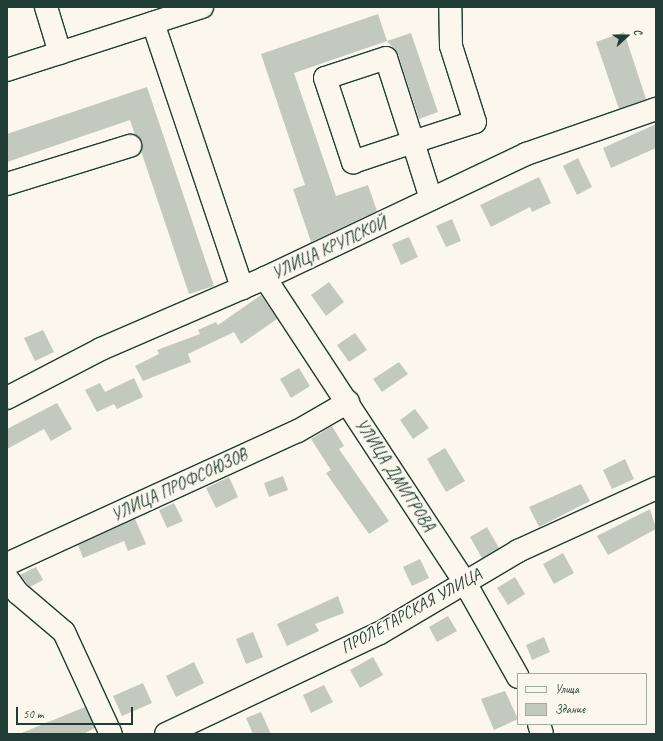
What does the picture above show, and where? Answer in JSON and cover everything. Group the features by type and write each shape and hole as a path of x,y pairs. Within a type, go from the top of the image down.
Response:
{"street":[{"path":"46,7 60,53"},
{"path":"7,70 60,53 149,18 202,7"},
{"path":"431,199 413,142 386,58 325,78 353,162 413,142 475,122 451,46 450,7"},
{"path":"149,18 242,288"},
{"name":"УЛИЦА КРУПСКОЙ","path":"7,398 101,349 265,278 526,154 656,109"},
{"path":"7,184 130,146"},
{"name":"УЛИЦА ДМИТРОВА","path":"265,278 348,402 464,581 517,675"},
{"name":"УЛИЦА ПРОФСОЮЗОВ","path":"7,564 298,431 348,402"},
{"name":"ПРОЛЕТАРСКАЯ УЛИЦА","path":"166,734 380,633 464,581 518,551 656,488"},
{"path":"7,578 18,593 64,632 111,734"}],"building":[{"path":"378,14 387,41 294,73 336,196 368,185 377,211 311,242 293,189 305,185 261,54"},
{"path":"624,32 646,99 619,109 596,42"},
{"path":"411,33 438,112 419,119 398,54 387,41"},
{"path":"147,87 214,286 189,294 141,151 142,142 135,135 130,120 7,162 7,134"},
{"path":"656,124 656,148 611,168 603,148"},
{"path":"578,158 592,187 577,195 563,166"},
{"path":"539,177 551,203 532,212 530,207 491,227 480,205"},
{"path":"452,219 461,241 446,247 436,226"},
{"path":"409,237 418,257 401,265 392,244"},
{"path":"329,282 344,302 326,316 311,295"},
{"path":"261,295 277,319 241,344 234,332 188,354 191,362 143,381 135,366 159,354 157,350 200,334 198,330 216,322 218,325"},
{"path":"43,330 54,352 35,361 24,338"},
{"path":"355,333 367,350 349,362 337,345"},
{"path":"399,362 408,374 382,392 373,379"},
{"path":"299,368 310,386 291,398 280,379"},
{"path":"134,378 143,397 117,409 114,404 97,412 85,390 100,383 105,392"},
{"path":"57,403 72,429 51,441 44,429 7,449 7,429"},
{"path":"415,409 429,428 413,439 400,420"},
{"path":"332,426 344,446 339,449 389,521 369,534 326,473 331,470 311,439"},
{"path":"445,448 465,481 446,492 427,459"},
{"path":"625,459 634,479 612,489 603,470"},
{"path":"283,476 288,490 269,497 264,483"},
{"path":"229,477 238,497 216,508 206,488"},
{"path":"581,484 590,501 539,527 529,507"},
{"path":"174,503 183,521 167,528 159,510"},
{"path":"650,509 656,529 608,555 597,536"},
{"path":"135,519 146,544 128,551 124,541 83,558 78,545"},
{"path":"487,527 499,548 482,558 470,537"},
{"path":"563,553 574,573 554,584 543,564"},
{"path":"420,559 429,578 412,586 403,567"},
{"path":"36,567 43,580 30,587 20,575"},
{"path":"515,577 525,594 508,605 497,588"},
{"path":"338,596 344,613 315,624 319,631 287,646 277,624"},
{"path":"448,616 457,631 437,642 429,627"},
{"path":"253,632 263,657 246,664 236,639"},
{"path":"544,637 550,652 532,660 526,645"},
{"path":"373,657 383,675 360,688 350,670"},
{"path":"194,662 204,683 176,697 166,676"},
{"path":"143,683 152,703 122,716 113,696"},
{"path":"324,685 333,702 311,713 303,695"},
{"path":"505,691 517,719 494,730 481,699"},
{"path":"85,707 95,728 83,734 19,734"},
{"path":"261,712 271,734 253,734 246,718"}]}
